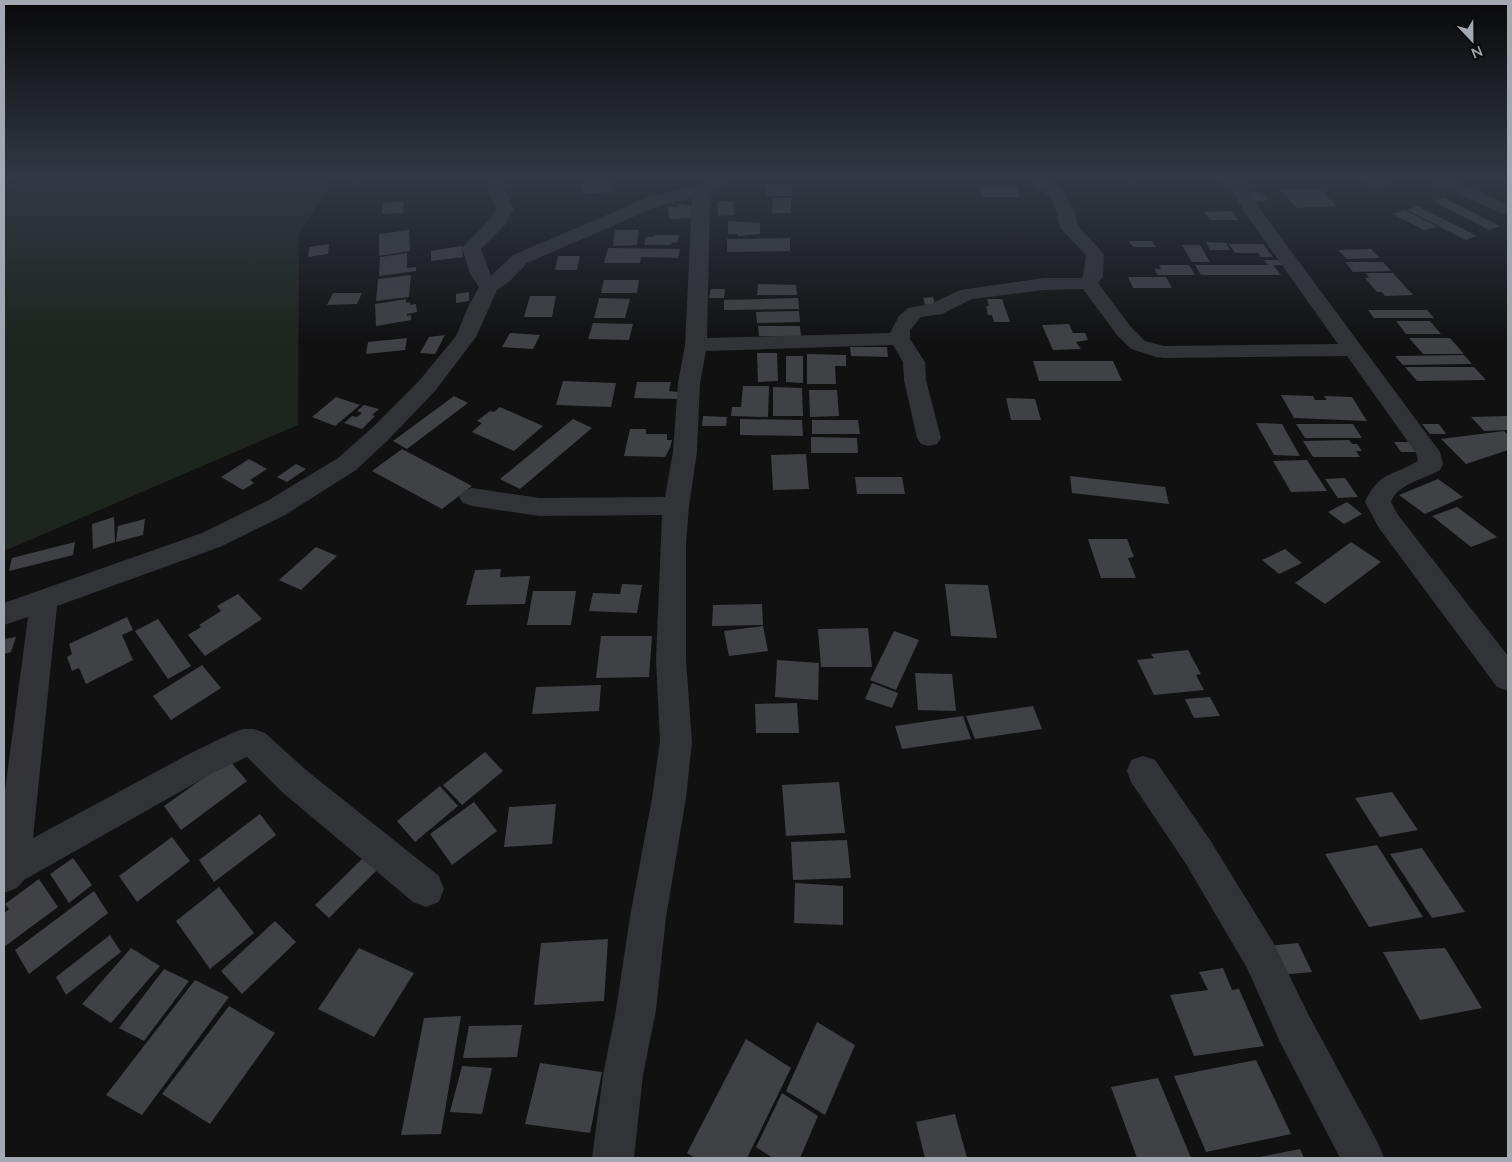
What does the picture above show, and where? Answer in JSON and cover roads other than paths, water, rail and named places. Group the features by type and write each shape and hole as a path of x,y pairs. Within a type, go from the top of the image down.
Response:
{"street":[{"path":"486,233 471,248 480,274 489,287"},
{"path":"4,614 210,540 276,508 347,464 380,434 427,386 466,337 479,304 489,287 503,277 520,259 580,233"},
{"path":"613,1158 623,1075 636,1010 648,917 669,798 676,742 671,660 676,506 685,452 689,383 696,345 700,233"},
{"path":"929,438 915,380 914,362 900,339 900,330 906,320 915,312 936,310 967,294 1044,284 1081,284 1088,282 1093,277 1095,254 1075,233"},
{"path":"1268,233 1428,452 1431,464 1426,468 1392,481 1380,493 1378,502 1388,521 1508,678"},
{"path":"1088,282 1124,331 1138,345 1164,352 1354,350"},
{"path":"696,345 900,339"},
{"path":"472,496 539,507 676,506"},
{"path":"8,871 44,600"},
{"path":"8,871 202,763 243,743 254,743 294,781 426,889"},
{"path":"1144,771 1198,852 1260,955 1294,1028 1363,1158"}]}
